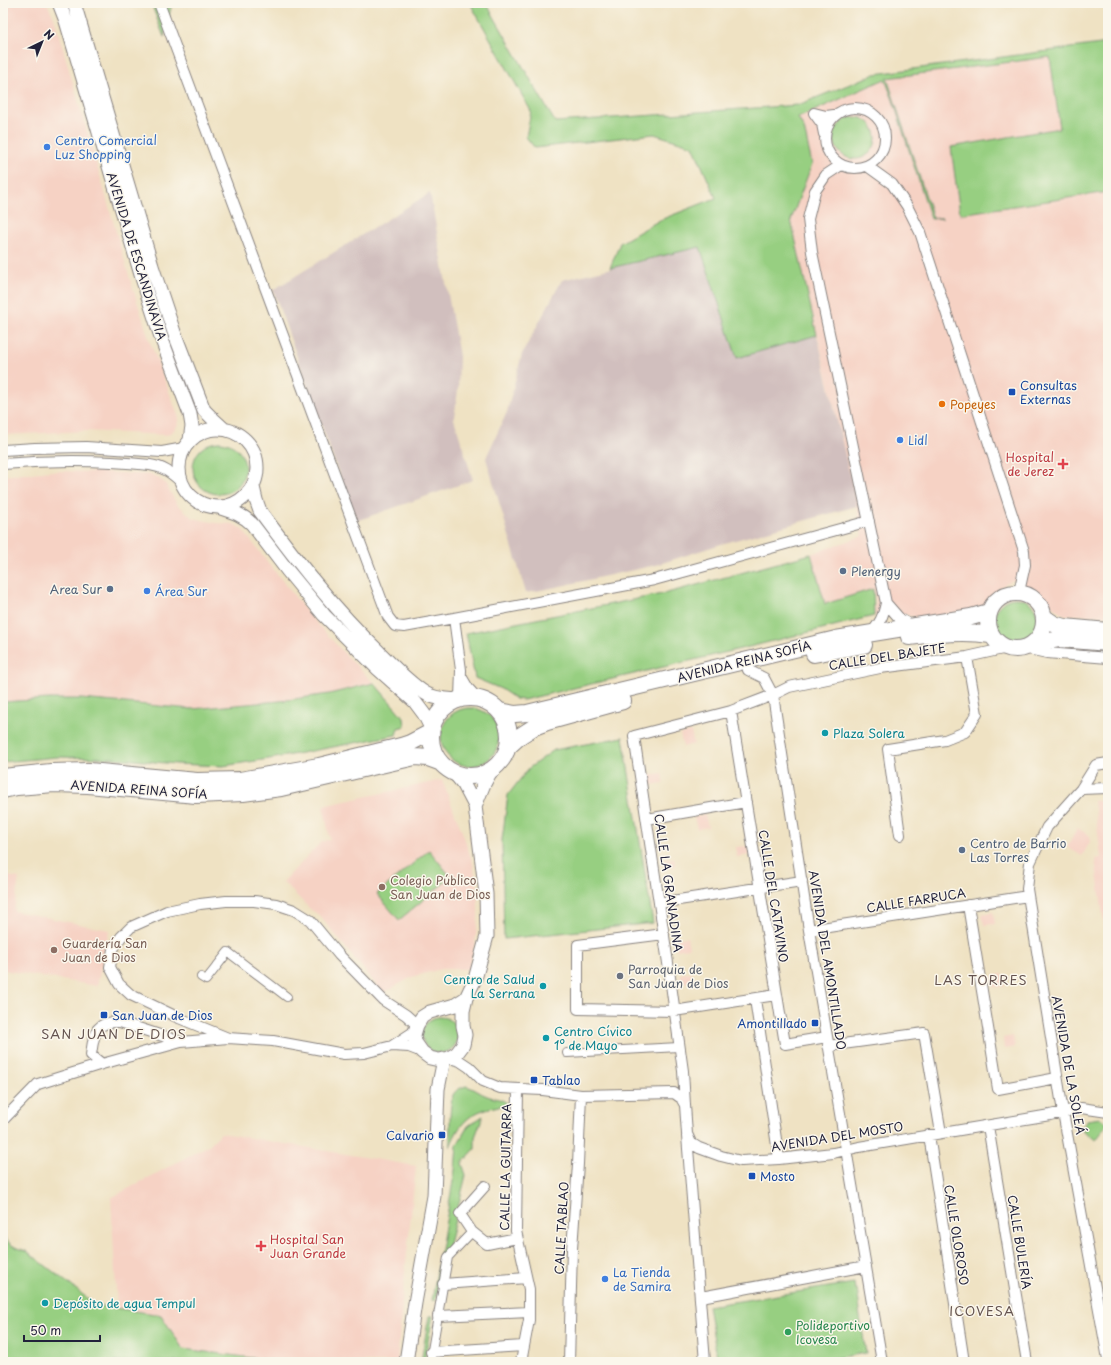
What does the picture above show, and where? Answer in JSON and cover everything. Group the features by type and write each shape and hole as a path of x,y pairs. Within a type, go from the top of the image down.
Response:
{"main road":[{"path":"1029,646 1042,632 1044,625 1042,608 1036,600 1028,595 1019,592 1011,592 997,599 989,612 988,624 991,635 1001,645 1007,648 1015,649 1029,646 1060,639 1108,643"},
{"name":"AVENIDA REINA SOFÍA","path":"989,612 971,617 836,639 527,713 515,714 500,711 490,703 477,698 463,698 450,703 440,711 433,723 431,731 430,736 432,750 439,762 449,771 461,776 473,777 486,774 496,768 504,758 509,746 520,736 534,727 547,722 679,686 812,655 902,638 953,632 973,632 991,635"},
{"path":"1044,617 1054,624 1064,627 1108,631"},
{"path":"500,711 507,722 510,734 509,746"},
{"name":"AVENIDA REINA SOFÍA","path":"3,777 89,771 146,777 197,780 240,780 319,766 386,750 410,743 431,731"},
{"name":"AVENIDA REINA SOFÍA","path":"3,790 17,787 54,784 88,784 196,795 243,793 282,788 415,757 428,758 439,762"}],"street":[{"name":"AVENIDA DE ESCANDINAVIA","path":"59,3 66,20 144,285 162,340 190,414 192,426 187,444 180,458 178,469 180,481"},
{"name":"AVENIDA DE ESCANDINAVIA","path":"74,3 152,266 174,332 204,410 224,429"},
{"path":"159,3 388,617 395,626 404,627 654,580 869,520"},
{"path":"824,134 829,120 834,115 843,110 854,107 864,109 873,114 885,131 885,142 882,152 876,160 867,166 858,169 849,168 833,160 824,144 822,124 814,114 826,116 834,115"},
{"path":"841,165 826,175 815,191 808,219 812,252 886,603 883,616 879,624 871,633"},
{"path":"867,166 892,184 907,206 920,232 1024,550 1025,565 1019,592"},
{"name":"AVENIDA DE ESCANDINAVIA","path":"187,444 197,434 206,430 224,429 234,432 244,438 251,446 258,466 253,487 240,501 231,506 221,508"},
{"path":"3,450 86,447 162,452 187,444"},
{"path":"3,464 40,461 88,461 159,466 169,471 180,481 185,490 196,501 211,507 238,513 252,524 324,615 357,650 415,702 424,714 431,731"},
{"path":"253,487 260,511 313,581 362,636 386,660 426,693 439,698 458,700 461,676 454,618"},
{"path":"886,603 900,619 913,626"},
{"path":"1029,646 1047,653 1108,658"},
{"name":"CALLE DEL BAJETE","path":"634,736 731,711 774,695 789,687 880,668 967,657 1007,648"},
{"path":"900,835 888,749 945,740 965,732 977,714 967,657"},
{"name":"AVENIDA DEL AMONTILLADO","path":"748,670 764,678 774,695 809,930 881,1362"},
{"path":"461,676 468,688 477,698"},
{"name":"CALLE DEL CATAVINO","path":"731,711 785,1044 827,1042"},
{"name":"CALLE LA GRANADINA","path":"634,736 664,934 685,1106"},
{"name":"AVENIDA DE LA SOLEÁ","path":"1108,763 1096,765 1081,790 1046,827 1030,863 1027,889 1057,1078 1108,1359"},
{"path":"475,806 491,771"},
{"path":"406,1362 434,1196 438,1089 446,1059 457,1053 465,1036 463,1011 466,998 475,979 487,936 486,894 475,806 464,785 455,774"},
{"path":"1081,790 1108,788"},
{"path":"646,818 746,802"},
{"path":"659,903 802,881"},
{"name":"CALLE FARRUCA","path":"809,930 1028,896"},
{"path":"228,1038 179,1018 131,995 119,984 110,968 113,949 121,937 131,927 167,911 195,905 226,901 254,901 276,904 294,910 310,920 339,955 383,1000 406,1016 416,1028 415,1042 434,1072 438,1089"},
{"path":"968,905 998,1089 1057,1078"},
{"path":"664,934 578,946 578,1009 674,1011 755,1000 776,995"},
{"path":"201,977 206,980 228,952 287,997"},
{"path":"392,1046 416,1028 422,1017 430,1012 455,1005 466,998"},
{"path":"755,1000 779,1159"},
{"path":"440,1010 450,1012 458,1018 463,1026"},
{"path":"102,1064 91,1055 94,1036 97,1029 103,1024 120,1022 181,1042"},
{"path":"827,1042 924,1033 941,1134"},
{"path":"3,1120 38,1084 181,1042 228,1038 273,1041 344,1054 364,1053 392,1046 409,1047 430,1058 460,1061 483,1081 500,1088 543,1090 581,1095 674,1093 680,1098 685,1106 705,1362"},
{"path":"462,1045 469,1068"},
{"path":"566,1053 679,1047"},
{"name":"CALLE LA GUITARRA","path":"518,1089 516,1231 529,1289 529,1312 521,1362"},
{"name":"CALLE TABLAO","path":"569,1362 572,1249 581,1095"},
{"name":"AVENIDA DEL MOSTO","path":"686,1134 691,1143 699,1148 741,1161 779,1159 833,1153 1050,1115 1081,1108 1108,1112"},
{"name":"CALLE BULERÍA","path":"988,1126 1027,1362"},
{"name":"CALLE OLOROSO","path":"929,1135 964,1362"},
{"path":"485,1186 460,1214 472,1232 487,1244 518,1238"},
{"path":"430,1362 448,1257 472,1232"},
{"path":"701,1298 866,1266"},
{"path":"443,1284 526,1278"},
{"path":"438,1316 529,1312"},
{"path":"431,1352 524,1346"}],"shaded area":[{"name":"Centro Comercial Luz Shopping","path":"3,3 47,3 54,18 129,276 150,342 179,418 178,425 167,435 87,431 3,435"},
{"path":"1050,57 1060,128 951,147 961,214 1108,192 1108,616 1064,615 1013,580 999,588 985,607 923,619 906,615 874,616 876,600 873,589 825,604 811,554 862,536 857,506 791,220 812,164 798,118 885,79 931,219 935,218 933,218 887,78"},
{"path":"430,193 459,356 458,390 454,419 473,480 356,521 273,290"},
{"path":"700,247 737,358 817,335 857,506 721,544 656,565 526,593 486,458 507,412 522,354 562,280"},
{"name":"Área Sur","path":"51,471 151,475 165,483 177,504 193,518 216,523 233,524 241,528 306,611 342,651 374,683 329,694 280,701 192,709 81,699 49,699 3,702 3,476"},
{"path":"691,732 694,744 683,747 680,734"},
{"path":"662,773 664,783 651,785 649,775"},
{"name":"Colegio Público San Juan de Dios","path":"442,780 473,864 478,891 478,917 475,943 469,969 441,969 412,977 383,993 319,915 310,909 283,882 321,842 330,839 323,806"},
{"path":"1108,799 1108,951 1095,859 1101,858 1094,801"},
{"path":"705,815 708,827 697,829 694,817"},
{"path":"1077,828 1089,835 1090,842 1082,856 1067,847"},
{"path":"748,846 749,855 737,857 736,847"},
{"path":"674,858 675,866 663,868 662,860"},
{"name":"Guardería San Juan de Dios","path":"3,875 19,878 14,911 109,930 97,986 3,970"},
{"path":"993,912 995,924 984,925 982,914"},
{"path":"687,937 689,948 677,950 675,939"},
{"path":"692,972 693,981 682,983 680,974"},
{"path":"1003,974 1005,986 994,987 992,976"},
{"path":"1013,1036 1015,1047 1004,1049 1003,1038"},
{"name":"Hospital San Juan Grande","path":"221,1133 416,1166 397,1362 284,1362 183,1349 161,1315 117,1308 111,1198 209,1145"}],"green space":[{"path":"151,3 172,3 164,37"},
{"path":"470,3 486,3 555,122 798,105 875,74 1108,43 1108,192 960,214 951,147 1060,128 1050,57 887,78 933,218 943,218 931,219 885,79 798,118 804,128 812,164 791,220 817,335 737,358 700,247 610,268 620,243 660,220 716,198 693,146 654,134 535,148 526,137 531,111"},
{"path":"851,117 859,117 867,120 873,126 876,138 873,150 867,156 859,159 851,159 843,156 837,150 834,142 834,134 837,126 843,120"},
{"path":"219,442 229,444 237,450 243,458 245,468 243,478 237,486 229,492 219,494 209,492 201,486 195,478 193,468 195,458 201,450 209,444"},
{"path":"811,554 825,604 873,589 874,616 523,700 516,699 501,689 475,678 466,633 667,593"},
{"path":"1016,598 1028,602 1034,608 1038,620 1034,632 1028,638 1016,642 1004,638 998,632 994,620 998,608 1004,602"},
{"path":"374,683 404,718 405,726 398,728 396,735 275,758 223,766 176,764 113,758 57,757 3,762 3,702 49,699 81,699 192,709 280,701 329,694"},
{"path":"470,708 481,710 494,721 497,726 499,737 497,748 486,761 481,764 470,766 459,764 446,753 443,748 441,737 443,726 454,713 459,710"},
{"path":"623,737 653,923 504,939 502,840 508,795 529,768 554,750"},
{"path":"429,850 451,877 399,920 377,894"},
{"path":"444,1017 453,1022 457,1028 457,1042 453,1048 444,1053 436,1053 427,1048 423,1042 422,1031 427,1022 433,1018"},
{"path":"466,1086 487,1096 501,1100 508,1105 487,1109 465,1121 459,1128 450,1147 450,1120 453,1095 458,1089"},
{"path":"483,1116 475,1137 475,1149 462,1163 466,1175 435,1301 432,1300 455,1170 457,1145 468,1126"},
{"path":"1100,1118 1106,1122 1107,1125 1096,1140 1083,1131 1083,1126 1087,1120"},
{"path":"3,1236 11,1245 28,1252 96,1305 161,1315 183,1349 284,1362 3,1362"},
{"name":"Polideportivo Icovesa","path":"854,1283 855,1289 857,1289 866,1353 811,1362 718,1362 708,1306"},
{"path":"429,1316 433,1316 424,1362 421,1362"}],"place":[{"name":"Centro Comercial Luz Shopping","path":"47,147"},
{"name":"Consultas Externas","path":"1012,392"},
{"name":"Popeyes","path":"942,404"},
{"name":"Lidl","path":"900,440"},
{"name":"Hospital de Jerez","path":"1063,464"},
{"name":"Plenergy","path":"843,571"},
{"name":"Area Sur","path":"110,589"},
{"name":"Área Sur","path":"147,591"},
{"name":"Plaza Solera","path":"825,733"},
{"name":"Centro de Barrio Las Torres","path":"962,850"},
{"name":"Colegio Público San Juan de Dios","path":"382,887"},
{"name":"Guardería San Juan de Dios","path":"54,950"},
{"name":"Parroquia de San Juan de Dios","path":"620,976"},
{"name":"Centro de Salud La Serrana","path":"543,986"},
{"name":"San Juan de Dios","path":"104,1015"},
{"name":"Amontillado","path":"815,1023"},
{"name":"Centro Cívico 1º de Mayo","path":"546,1038"},
{"name":"Tablao","path":"534,1080"},
{"name":"Calvario","path":"442,1135"},
{"name":"Mosto","path":"752,1176"},
{"name":"Hospital San Juan Grande","path":"261,1246"},
{"name":"La Tienda de Samira","path":"605,1279"},
{"name":"Depósito de agua Tempul","path":"45,1303"},
{"name":"Polideportivo Icovesa","path":"788,1332"}],"district":[{"name":"LAS TORRES","path":"981,979"},
{"name":"SAN JUAN DE DIOS","path":"114,1033"},
{"name":"ICOVESA","path":"982,1310"}]}
